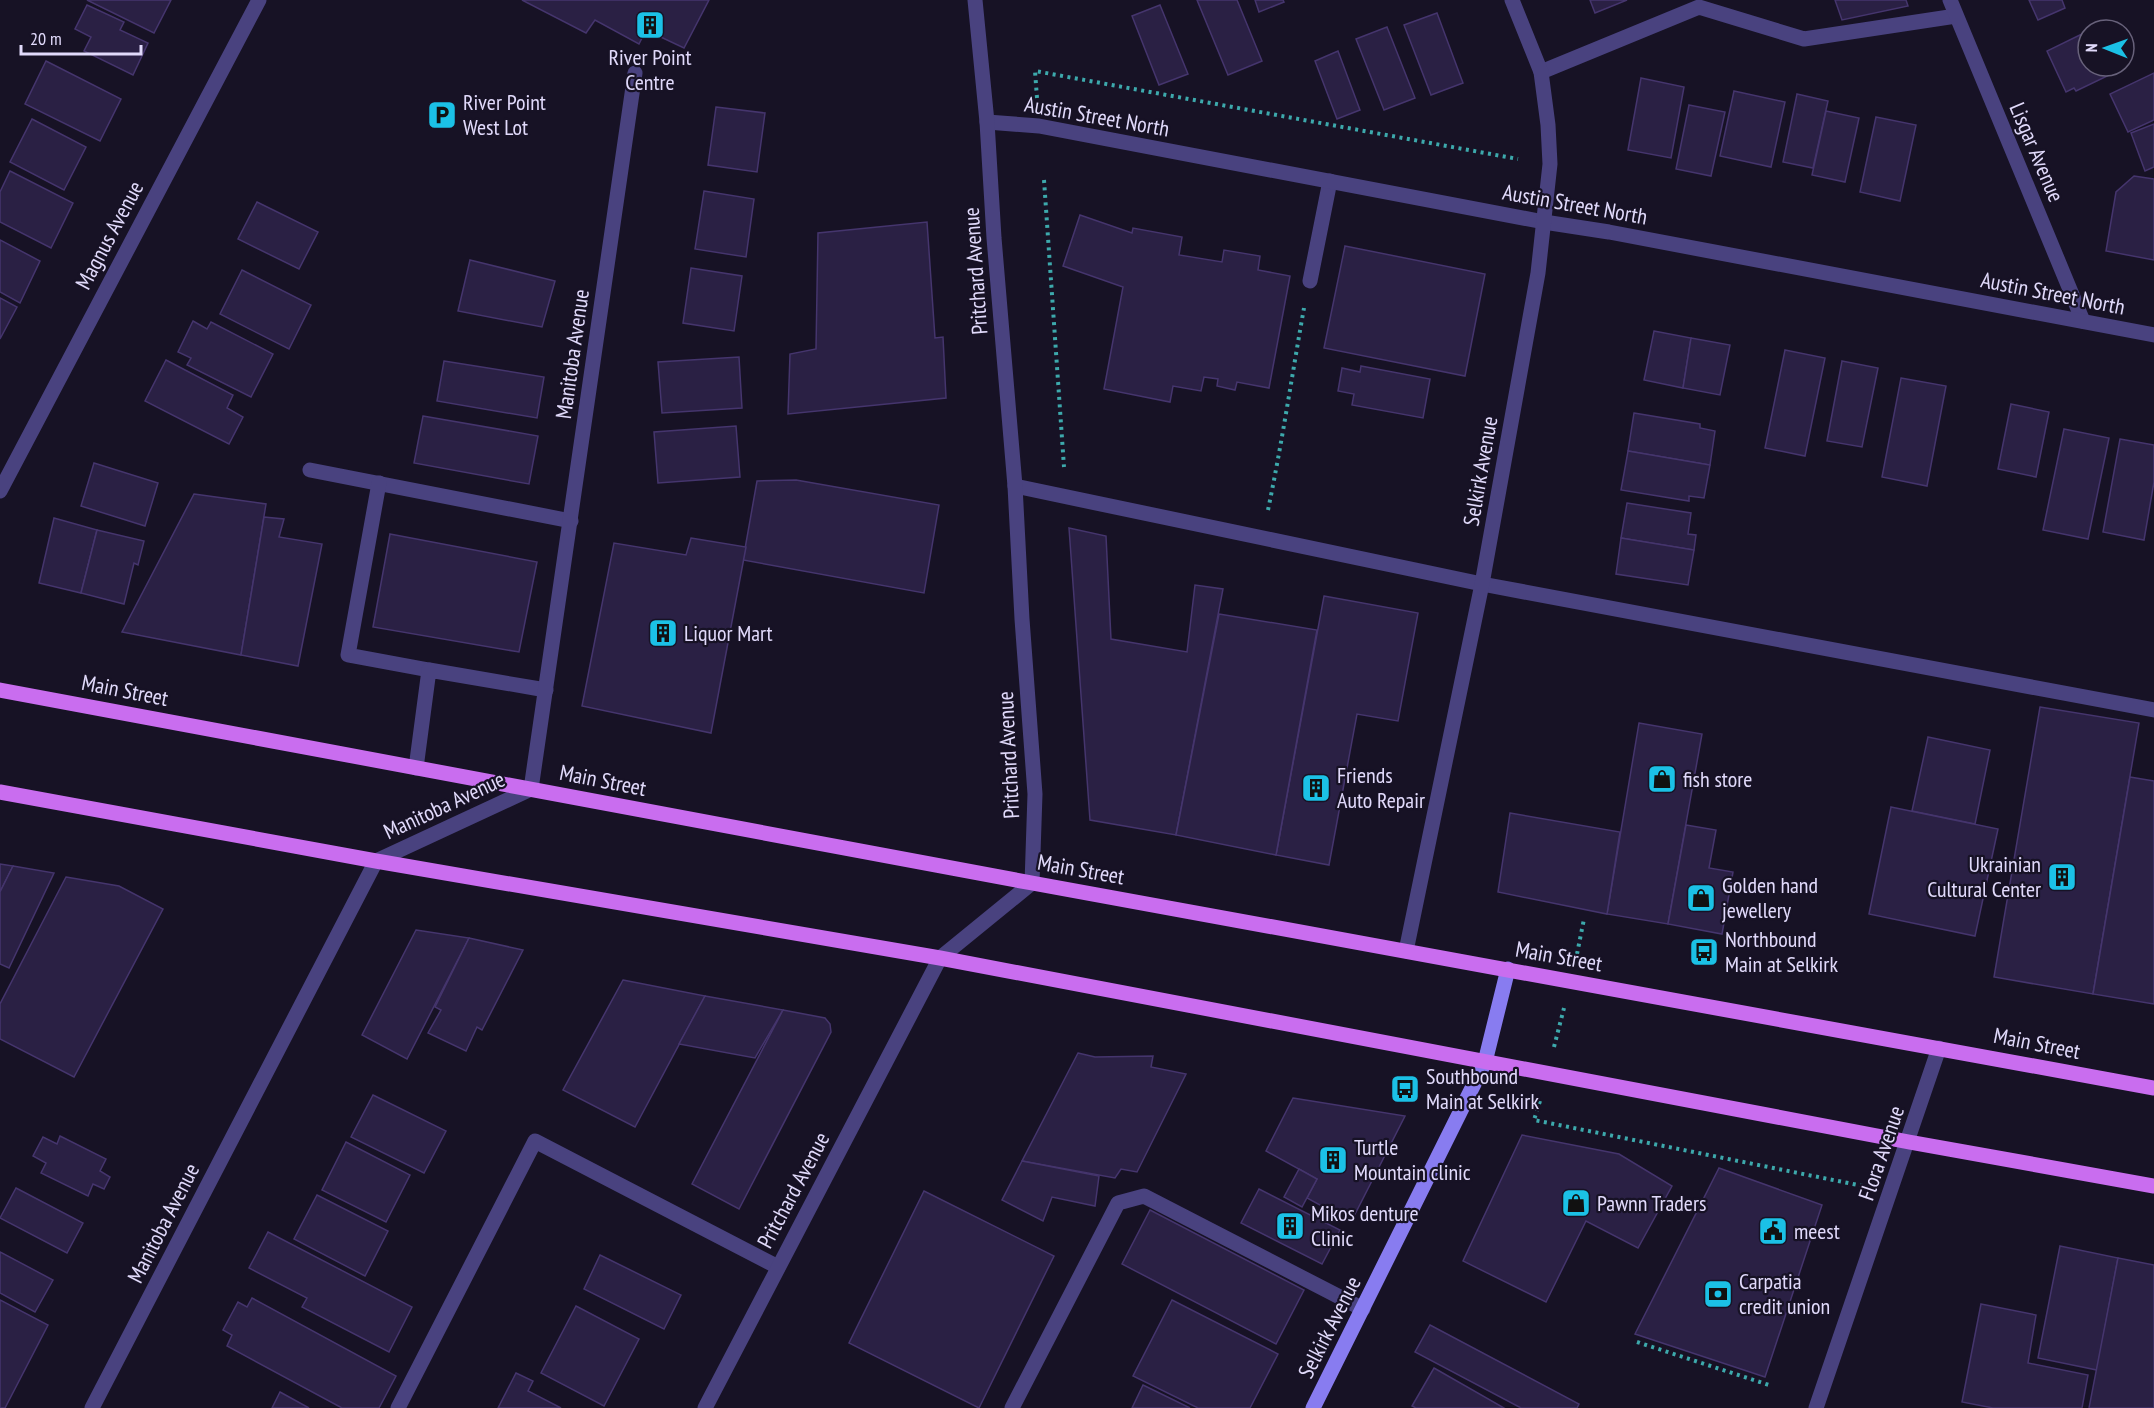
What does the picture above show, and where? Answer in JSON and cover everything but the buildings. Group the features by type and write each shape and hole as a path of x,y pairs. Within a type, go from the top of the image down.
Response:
{"main road":[{"name":"Main Street","path":"0,690 1032,883 2154,1088"},
{"path":"0,792 376,861 940,958 1908,1142 2154,1186"},
{"name":"Selkirk Avenue","path":"1313,1408 1485,1062 1508,969"}],"street":[{"name":"Magnus Avenue","path":"0,491 259,0"},
{"name":"Pritchard Avenue","path":"705,1408 940,958 1032,883 1035,794 1015,486 995,250 987,122 975,0"},
{"name":"Selkirk Avenue","path":"1406,951 1482,584 1538,273 1544,222 1550,164 1548,125 1540,72 1512,0"},
{"name":"Lisgar Avenue","path":"1950,0 2083,321"},
{"path":"1540,72 1699,7 1803,39 1956,16"},
{"name":"Manitoba Avenue","path":"92,1408 376,861 531,789 635,73"},
{"name":"Austin Street North","path":"987,122 1039,126 2154,335"},
{"path":"1310,281 1330,181"},
{"path":"310,470 571,522"},
{"path":"379,483 348,655 546,690"},
{"path":"1015,486 1482,584 2154,710"},
{"path":"416,768 429,670"},
{"name":"Flora Avenue","path":"1816,1408 1939,1048"},
{"path":"398,1408 535,1141 778,1267"},
{"path":"1012,1408 1118,1203 1144,1197 1364,1309"}],"path":[{"path":"1039,126 1035,70 1518,159"},
{"path":"1044,180 1067,497"},
{"path":"1262,538 1279,461 1291,380 1310,281"},
{"path":"1637,1342 1769,1385"}],"place":[{"name":"River Point Centre","path":"650,25"},
{"name":"River Point West Lot","path":"442,115"},
{"name":"Liquor Mart","path":"663,633"},
{"name":"fish store","path":"1662,779"},
{"name":"Friends Auto Repair","path":"1316,788"},
{"name":"Ukrainian Cultural Center","path":"2062,877"},
{"name":"Golden hand jewellery","path":"1701,898"},
{"name":"Northbound Main at Selkirk","path":"1704,952"},
{"name":"Southbound Main at Selkirk","path":"1405,1089"},
{"name":"Turtle Mountain clinic","path":"1333,1160"},
{"name":"Pawnn Traders","path":"1576,1203"},
{"name":"Mikos denture Clinic","path":"1290,1226"},
{"name":"meest","path":"1773,1231"},
{"name":"Carpatia credit union","path":"1718,1294"}]}
